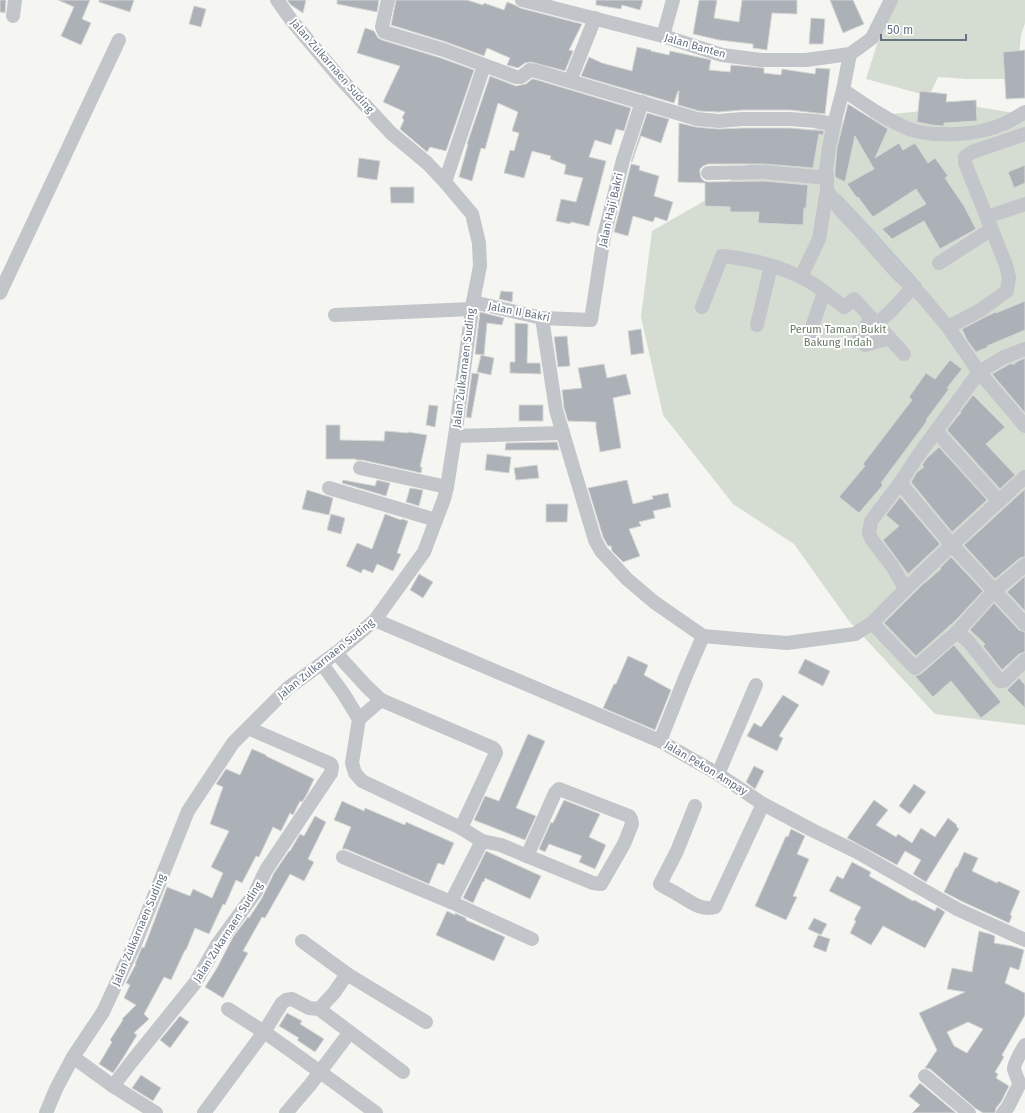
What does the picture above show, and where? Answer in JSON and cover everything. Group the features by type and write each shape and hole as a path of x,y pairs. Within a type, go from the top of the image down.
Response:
{"street":[{"path":"13,16 15,0"},
{"name":"Jalan Zulkarnaen Suding","path":"46,1113 56,1089 73,1058 103,1012 137,939 188,811 233,743 288,688 322,664 375,620 424,552 447,487 472,305 480,266 479,243 472,214 428,163 391,133 340,78 292,21 277,0"},
{"path":"388,0 382,27 384,32 444,50 516,77 521,77 530,70 697,119 719,121 742,119 790,119 834,124"},
{"name":"Jalan Banten","path":"522,0 663,36 722,55 761,60 806,60 850,54 872,38 891,0"},
{"path":"663,36 673,0"},
{"path":"570,81 595,18"},
{"path":"0,293 119,40"},
{"path":"801,277 819,239 827,184 826,171 834,124 850,54"},
{"path":"445,182 484,66"},
{"path":"843,90 891,120 911,129 948,135 986,130 1003,125 1025,112"},
{"name":"Jalan Haji Bakri","path":"590,320 604,236 623,160 642,102"},
{"path":"948,327 979,312 1007,292 1009,277 990,223 965,162 965,158 972,152 1025,134"},
{"path":"708,173 764,172 827,184"},
{"path":"827,184 840,210 896,272 921,295 948,327 979,372 1025,426"},
{"path":"939,263 990,223 1025,204"},
{"path":"702,306 722,256 743,258 801,277 812,283 844,307 854,299 904,354"},
{"path":"756,325 770,266"},
{"path":"890,338 865,345 859,338 874,320 890,312 913,287"},
{"path":"810,333 824,292"},
{"name":"Jalan II Bakri","path":"335,316 472,305 542,318 590,320"},
{"path":"542,318 556,410 595,540 601,552 627,579 654,602 703,636 786,643 855,634 872,623 905,588 951,544 1025,477"},
{"path":"905,588 892,566 872,540 869,533 871,520 900,483 917,457 979,372 1004,357 1025,349"},
{"path":"936,432 999,501"},
{"path":"455,436 563,433"},
{"path":"360,468 447,487"},
{"path":"900,483 951,544 1025,624"},
{"path":"329,488 436,520"},
{"path":"872,623 915,668 957,632 994,591 1025,565"},
{"name":"Jalan Pekon Ampay","path":"375,620 660,742 718,774 763,804 874,861 957,909 1025,940"},
{"path":"957,632 968,641 1000,681 1004,681 1025,660"},
{"path":"660,742 703,636"},
{"path":"336,653 381,700 495,750 496,753 461,828"},
{"path":"322,664 343,692 359,719 352,763 355,773 362,781 461,828 482,841 501,846 593,883 600,884 624,844 632,824 631,819 629,816 559,789 555,793 527,856"},
{"path":"343,692 361,680"},
{"path":"718,774 756,685"},
{"path":"359,719 381,700"},
{"name":"Jalan Zukarnaen Suding","path":"113,1086 196,983 217,945 255,893 266,870 331,772 331,764 248,728"},
{"path":"695,806 677,851 660,884 694,905 712,908 715,907 763,804"},
{"path":"451,902 482,841"},
{"path":"343,857 451,902 532,939"},
{"path":"302,941 347,974 426,1022"},
{"path":"320,1009 334,993 347,974"},
{"path":"204,1113 264,1032 279,1007 286,1000 292,999 309,1008 320,1009 403,1072"},
{"path":"228,1009 296,1053 319,1072 376,1113"},
{"path":"286,1113 310,1085 350,1032"},
{"path":"1004,1113 1019,1085 1015,1067 1025,1045"},
{"path":"73,1058 113,1086 156,1113"},
{"path":"925,1076 969,1113"}],"green space":[{"path":"891,0 1025,0 1025,23 1021,35 1018,65 1014,79 968,79 938,77 929,96 866,79"},
{"name":"Perum Taman Bukit Bakung Indah","path":"972,106 1025,115 1025,725 935,714 849,621 794,544 733,504 663,415 641,317 652,231 713,196 774,140 853,118"}],"building":[{"path":"0,0 6,0 5,13 0,12"},
{"path":"58,0 90,0 82,19 91,23 81,45 61,36 74,7"},
{"path":"99,0 134,0 130,12 99,2"},
{"path":"287,0 306,0 303,13 291,5"},
{"path":"337,0 379,0 377,12 337,4"},
{"path":"396,0 467,0 483,5 484,3 504,10 507,2 520,8 582,24 569,50 573,51 565,71 531,62 525,63 518,68 507,65 510,58 487,48 484,56 446,42 391,25"},
{"path":"596,0 643,0 640,10 622,5 621,9 596,5"},
{"path":"699,0 717,0 714,18 739,22 742,0 797,0 797,14 772,13 767,50 753,48 753,44 719,40 693,34"},
{"path":"830,0 853,0 864,24 843,33"},
{"path":"194,6 206,9 201,27 189,24"},
{"path":"811,18 825,19 823,44 809,44"},
{"path":"365,28 374,31 378,38 382,40 474,70 446,151 430,147 427,152 400,129 404,120 402,118 405,112 383,102 400,66 357,53"},
{"path":"637,47 669,55 670,51 711,60 709,70 730,72 731,65 764,68 764,73 781,75 782,69 815,74 816,68 830,69 825,114 790,110 742,110 719,112 699,111 678,105 679,91 674,103 581,76 589,57 602,63 632,71"},
{"path":"1025,50 1025,98 1006,99 1003,52"},
{"path":"490,76 516,86 526,84 534,79 631,108 624,131 616,129 611,145 595,140 589,157 606,161 589,226 571,222 570,224 556,221 561,199 576,202 583,178 564,174 566,165 550,159 551,156 532,151 524,178 504,173 510,150 514,151 519,133 512,131 518,112 498,103 485,149 481,148 472,181 459,177 467,144"},
{"path":"920,91 947,94 946,102 976,100 977,121 944,123 944,126 917,122"},
{"path":"848,104 888,129 875,158 899,143 903,150 915,143 928,163 935,158 948,176 945,178 964,206 976,229 940,249 924,221 892,239 882,229 926,204 916,189 873,217 847,184 874,169 855,136 845,182 835,177 837,148"},
{"path":"647,113 669,119 661,143 641,136 631,162"},
{"path":"679,123 696,127 718,129 790,128 824,131 823,135 819,134 813,168 764,164 708,164 700,169 701,178 708,182 764,181 808,185 803,225 758,223 759,212 730,212 730,207 705,206 705,183 678,182"},
{"path":"359,158 380,161 377,180 357,177"},
{"path":"631,164 640,166 639,170 659,176 654,196 673,202 667,221 655,217 653,222 633,216 628,236 614,232"},
{"path":"1025,165 1025,183 1014,188 1008,172"},
{"path":"390,187 414,187 414,203 391,203"},
{"path":"501,291 513,292 512,302 499,299"},
{"path":"1025,301 1025,330 976,352 967,340 962,329 989,315"},
{"path":"480,312 504,318 502,325 487,323 484,355 475,354"},
{"path":"515,323 528,324 527,363 540,363 541,374 510,373 510,362 515,362"},
{"path":"641,329 644,353 631,355 628,331"},
{"path":"567,336 570,366 558,367 554,337"},
{"path":"481,355 494,358 491,375 477,372"},
{"path":"1025,358 1025,413 992,374"},
{"path":"950,360 962,369 947,388 949,389 926,420 927,421 881,483 883,485 859,513 839,497 865,466 863,464 912,400 909,397 926,373 935,379"},
{"path":"604,364 607,378 626,374 631,394 613,398 621,448 600,452 596,422 568,421 564,408 562,390 582,388 578,368"},
{"path":"472,373 479,374 471,418 466,417"},
{"path":"973,395 1005,427 986,444 1015,475 1000,489 947,430"},
{"path":"429,405 438,406 435,427 426,425"},
{"path":"519,405 543,405 543,421 519,421"},
{"path":"326,425 340,425 340,440 384,441 385,431 427,435 420,467 422,467 421,473 356,459 326,459"},
{"path":"557,442 559,450 505,450 506,443"},
{"path":"939,447 987,500 952,532 911,482 917,472 924,467 922,465 927,458"},
{"path":"487,454 511,457 509,473 485,470"},
{"path":"537,465 539,478 516,480 514,468"},
{"path":"343,480 375,486 377,480 390,483 386,496 342,483"},
{"path":"627,480 633,504 653,499 652,496 668,493 671,507 653,511 655,518 639,522 641,526 629,529 640,556 623,562 612,551 611,546 608,546 603,537 588,488"},
{"path":"410,488 423,490 419,506 406,502"},
{"path":"1025,489 1025,557 1020,558 995,579 964,545"},
{"path":"307,490 333,498 329,515 302,509"},
{"path":"900,497 940,544 908,574 883,540 899,526 886,515"},
{"path":"546,504 568,504 567,522 546,522"},
{"path":"331,514 345,518 341,534 327,530"},
{"path":"385,514 408,521 397,553 401,554 393,571 377,564 373,573 363,569 361,573 346,566 357,543 372,549"},
{"path":"951,557 983,591 956,620 916,656 884,623 922,585 941,569 940,568"},
{"path":"419,574 433,582 423,598 410,590"},
{"path":"1025,576 1025,611 1007,592"},
{"path":"994,603 1019,630 1025,632 1025,652 1019,654 1002,670 983,646 985,644 970,630"},
{"path":"954,645 1001,702 981,718 951,681 933,697 915,676 921,674"},
{"path":"628,656 648,665 644,675 671,690 655,730 603,708 614,684 616,684"},
{"path":"805,659 830,671 823,686 798,673"},
{"path":"1019,678 1025,685 1025,708 1007,690"},
{"path":"783,695 799,705 779,736 783,738 777,751 747,736 754,723 761,727"},
{"path":"528,734 545,741 516,808 536,816 525,840 474,820 485,796 499,801"},
{"path":"252,749 314,779 302,802 300,801 293,815 290,813 281,831 273,827 259,857 256,856 242,883 236,880 225,905 223,904 209,934 195,928 171,980 164,977 144,1014 149,1019 134,1033 137,1035 113,1073 99,1064 112,1042 110,1040 123,1020 122,1019 136,1005 124,998 130,985 126,983 136,964 142,947 144,948 167,887 190,896 193,889 212,898 223,873 211,867 229,831 210,824 223,787 216,784 226,769 240,775"},
{"path":"754,766 764,771 755,789 746,782"},
{"path":"914,784 926,792 910,814 899,806"},
{"path":"564,800 600,814 589,837 606,845 595,869 579,862 582,856 549,844 545,852 539,849 551,822 553,823"},
{"path":"874,800 888,810 876,825 896,837 898,834 912,843 921,828 935,837 948,818 957,825 956,826 959,829 926,882 913,874 921,860 905,851 897,865 847,838"},
{"path":"342,801 364,811 365,808 405,825 406,822 454,843 444,865 438,863 429,884 346,849 342,849 351,827 334,820"},
{"path":"315,816 326,822 308,859 314,862 304,881 290,874 265,918 262,917 243,951 248,953 223,998 205,987 233,937 248,917 249,918 262,898 274,873 300,834 304,836"},
{"path":"791,829 805,836 797,854 809,859 793,896 797,897 786,920 755,906 786,836 788,837"},
{"path":"486,851 541,876 530,899 485,878 473,903 463,898"},
{"path":"964,852 978,858 972,871 997,883 998,881 1020,891 1010,915 1012,916 1009,923 944,892"},
{"path":"852,862 871,872 869,876 913,901 914,900 935,911 937,907 945,912 925,948 883,926 871,945 850,933 856,921 854,920 861,907 829,891 837,876 843,879"},
{"path":"447,911 455,915 455,913 466,918 466,920 505,937 494,961 436,935"},
{"path":"814,918 827,924 821,935 808,929"},
{"path":"979,931 995,936 994,943 1024,950 1019,970 1010,967 1005,983 1025,993 1025,1015 1002,1055 1004,1057 995,1072 998,1074 996,1078 1009,1086 1001,1102 996,1108 995,1113 983,1113 975,1108 930,1069 925,1068 937,1050 919,1013 965,992 947,989 952,968 972,972","holes":["968,1022 983,1029 967,1053 954,1046 947,1032"]},
{"path":"818,935 830,939 826,952 813,947"},
{"path":"287,1013 302,1021 300,1024 324,1039 315,1052 297,1040 299,1038 279,1026"},
{"path":"180,1016 189,1022 170,1048 160,1040"},
{"path":"141,1075 161,1088 153,1101 132,1088"},
{"path":"920,1083 956,1113 912,1113 920,1105 909,1096"}],"waterway":[{"path":"839,196 920,285"}]}
